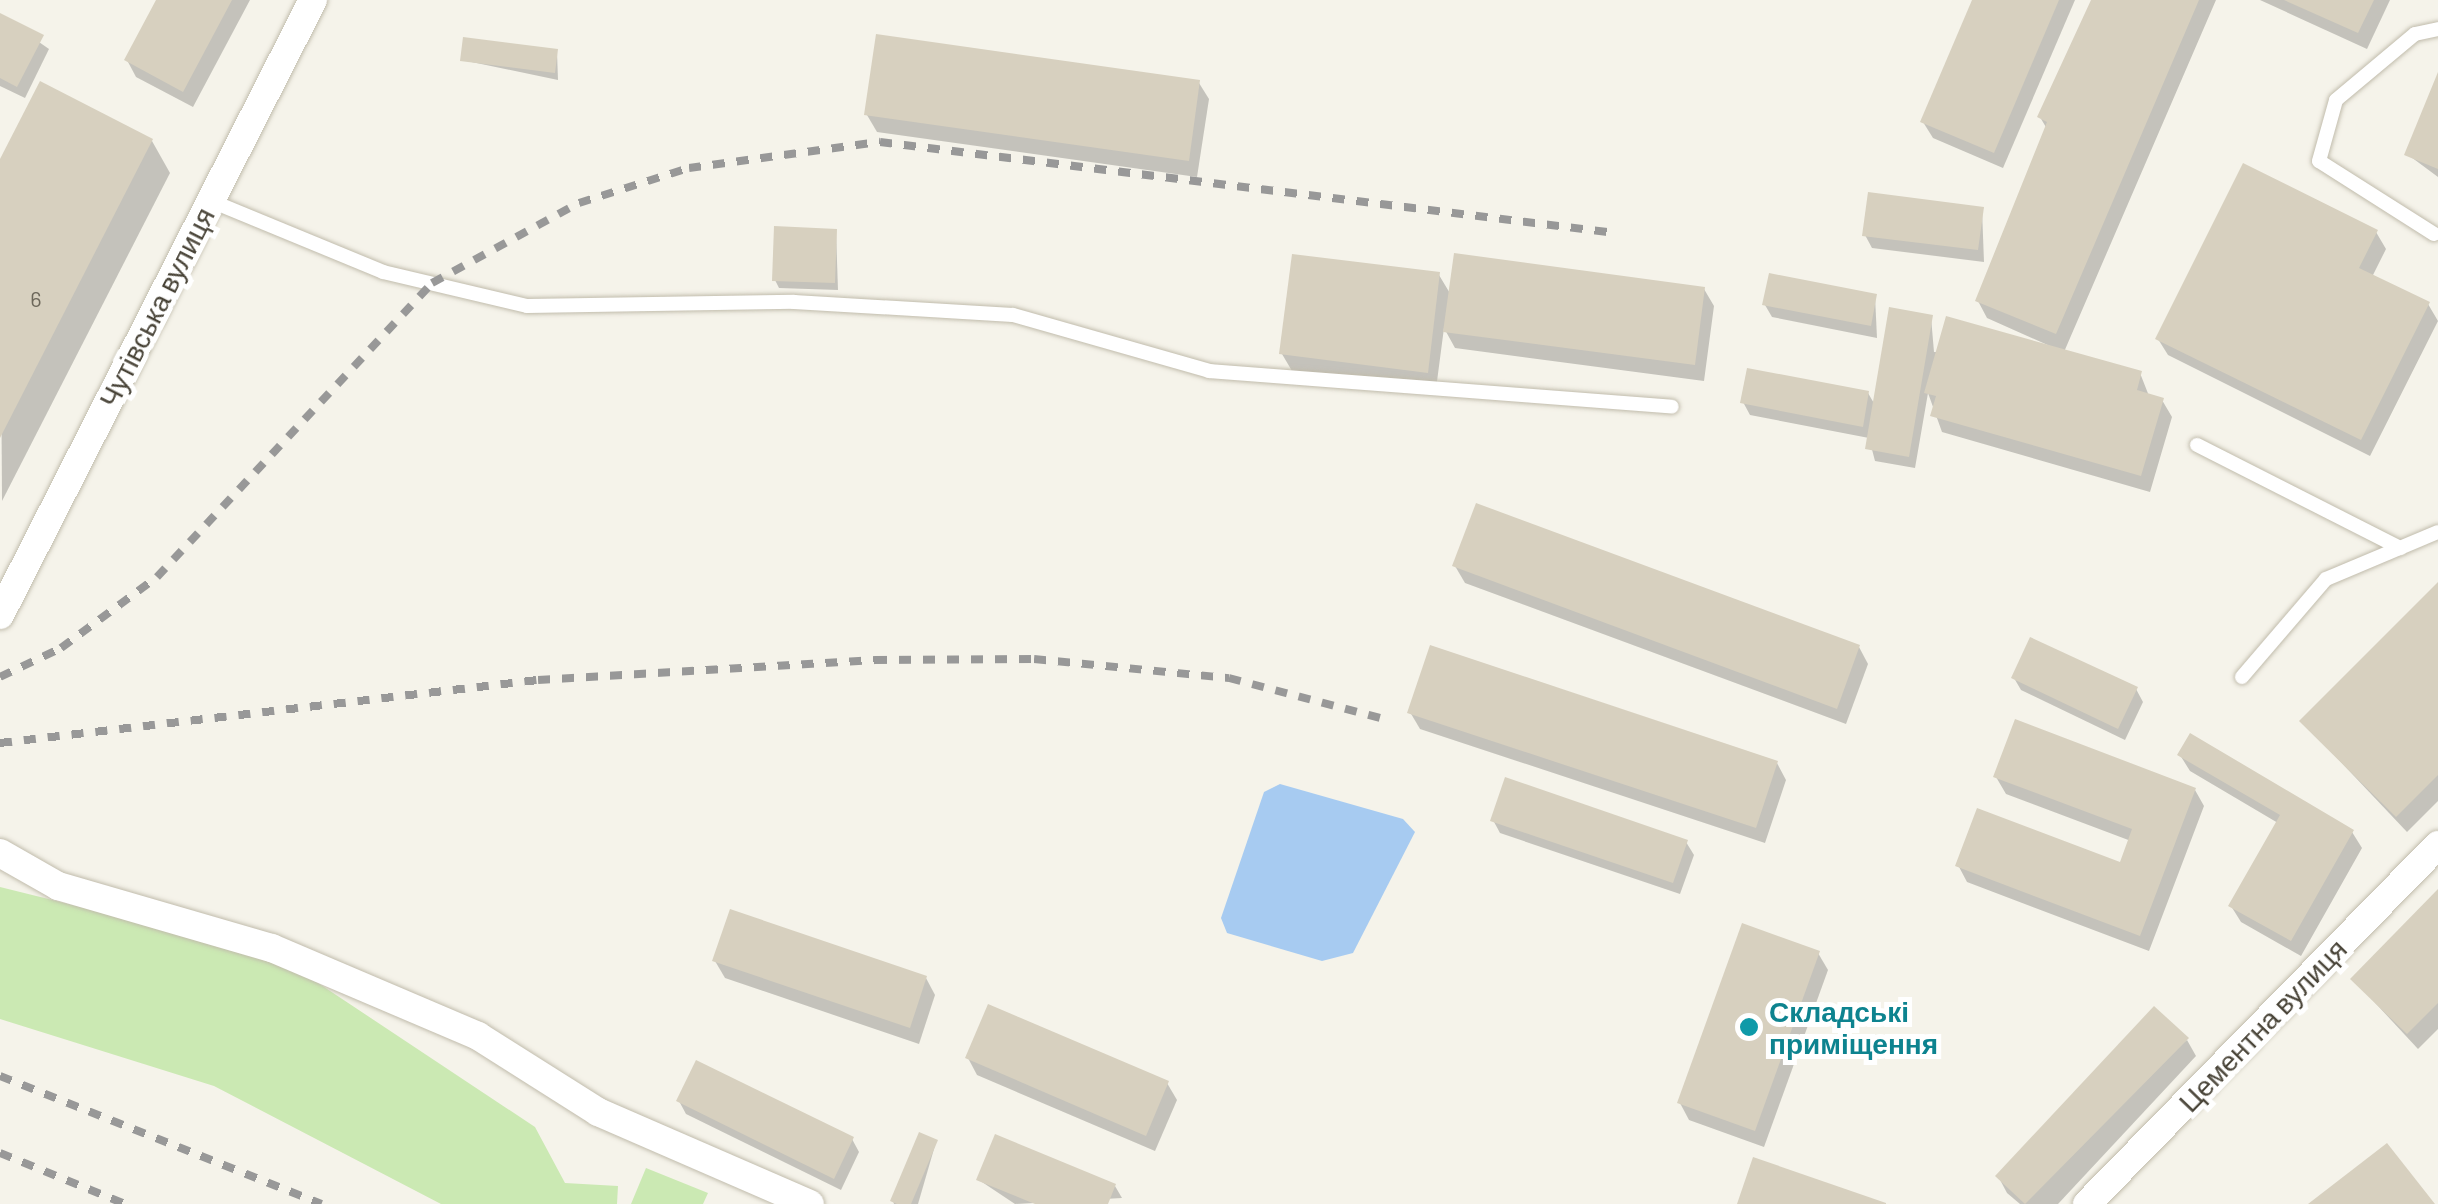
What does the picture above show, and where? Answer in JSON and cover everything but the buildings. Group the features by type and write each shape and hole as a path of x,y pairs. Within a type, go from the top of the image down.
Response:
{"street":[{"name":"Чутівська вулиця","path":"0,615 313,0"},
{"name":"Цементна вулиця","path":"2087,1204 2438,845"},
{"path":"0,853 58,886 272,948 478,1036 598,1112 810,1204"}],"lane":[{"path":"2437,237 2318,161 2336,100 2416,34 2438,29"},
{"path":"211,201 383,272 527,306 794,302 1013,316 1209,371 1672,407"},
{"path":"2197,445 2400,548"},
{"path":"2242,677 2326,580 2438,532"}],"green space":[{"path":"0,887 250,949 300,971 535,1127 565,1183 618,1186 617,1204 441,1204 214,1086 0,1019"},
{"path":"646,1168 708,1193 703,1204 631,1204"}],"water":[{"path":"1280,784 1403,819 1415,832 1353,953 1322,961 1227,933 1221,918 1264,792"}],"railway":[{"path":"0,677 61,648 157,577 432,283 579,203 689,168 880,142 1607,232"},
{"path":"0,743 538,680 875,660 1034,659 1229,678 1380,718"},
{"path":"0,1076 321,1204"},
{"path":"0,1153 125,1204"}],"place":[{"name":"Складські приміщення","path":"1749,1027"}]}
